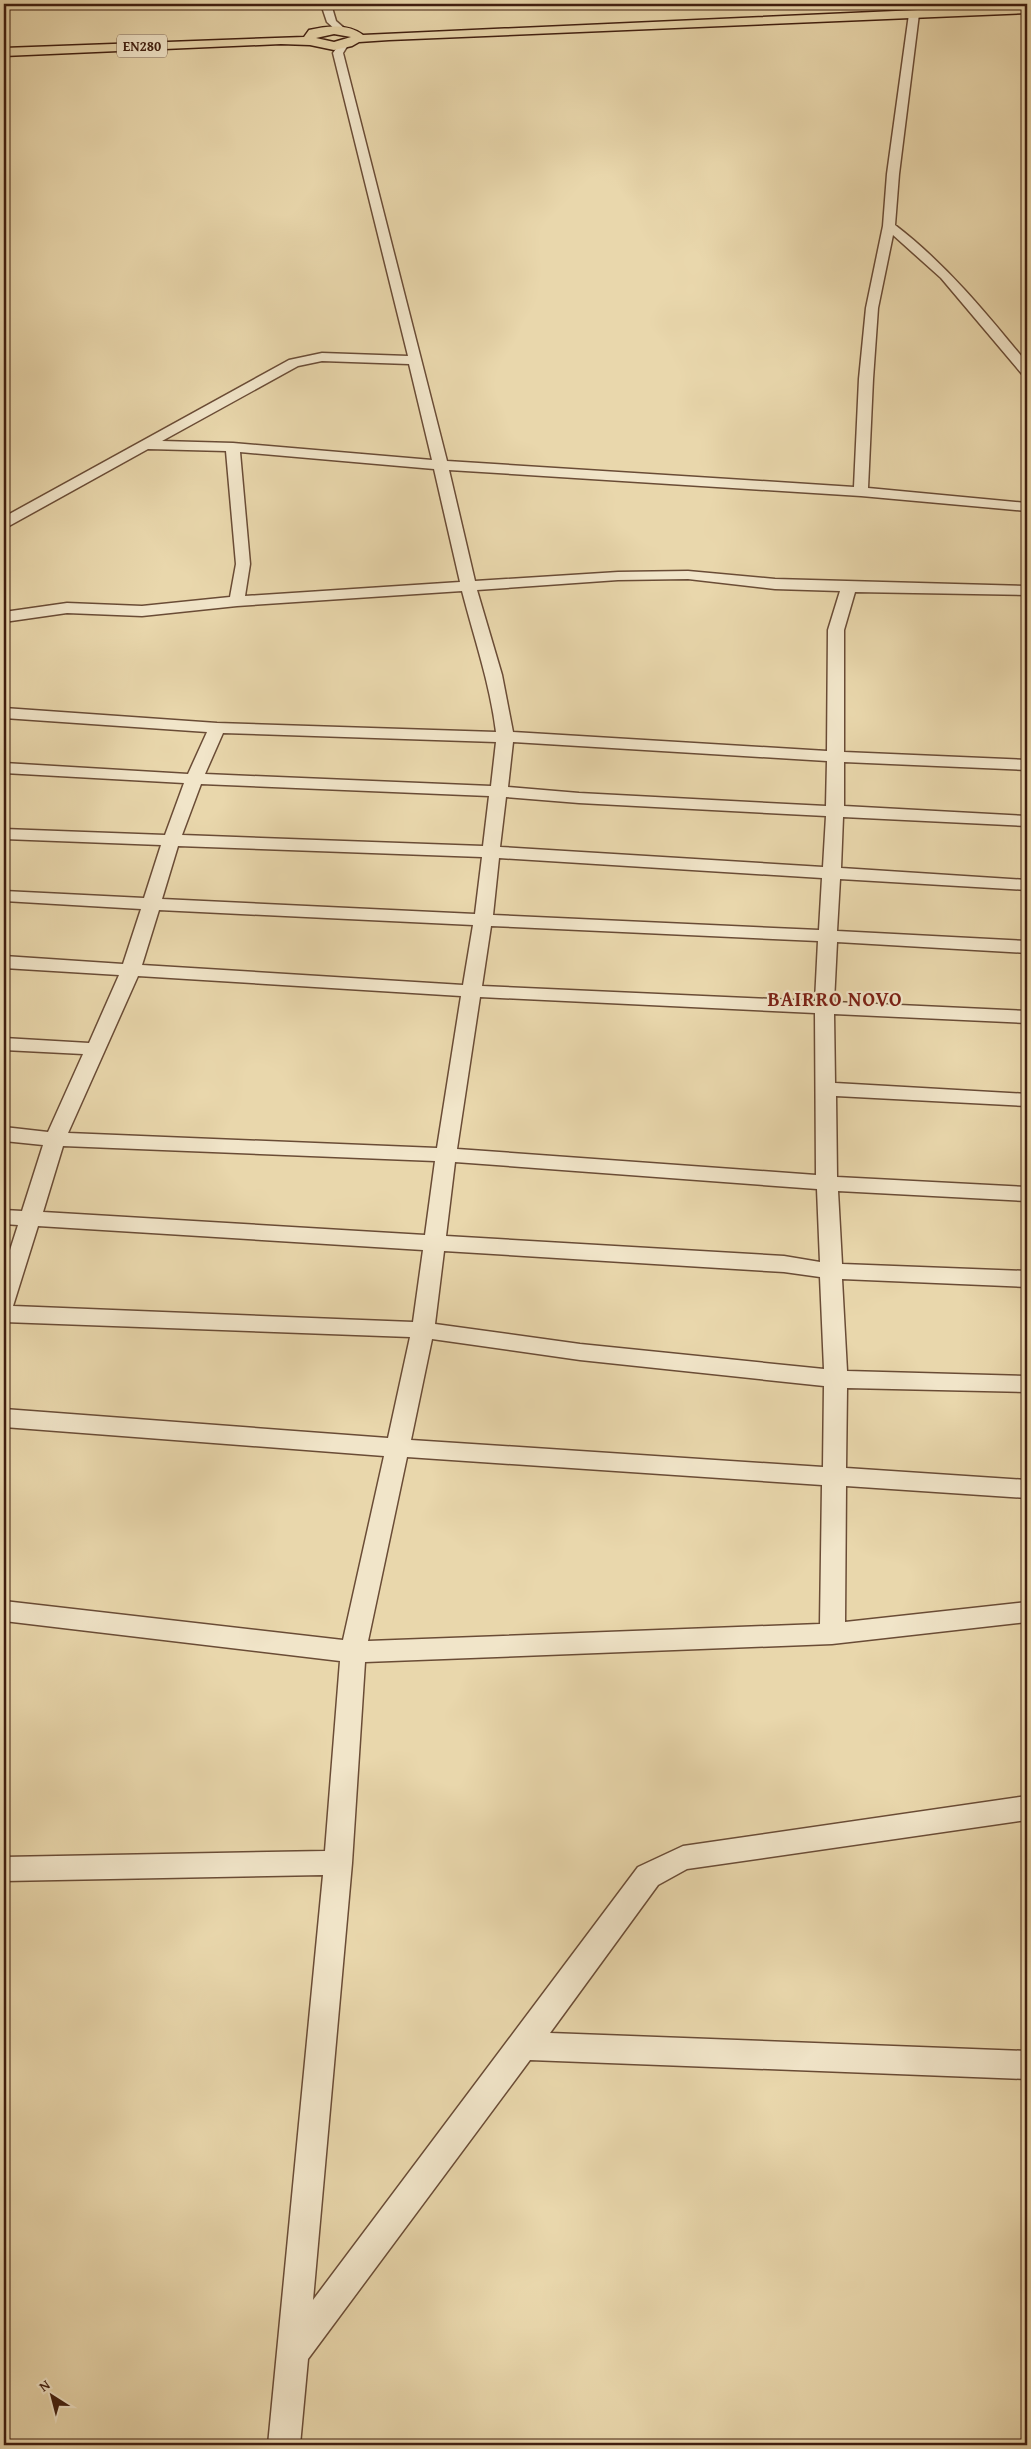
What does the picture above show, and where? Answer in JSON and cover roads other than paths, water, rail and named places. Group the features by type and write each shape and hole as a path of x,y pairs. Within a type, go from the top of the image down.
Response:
{"main road":[{"name":"EN280","path":"4,52 281,40 315,36 336,26 356,36 389,36 1027,9"},
{"name":"EN280","path":"315,36 325,45 340,49 356,36"}],"street":[{"path":"326,4 336,26"},
{"path":"861,492 866,380 872,308 889,226 893,174 914,14"},
{"path":"284,2445 338,1863 353,1652 423,1330 446,1155 483,919 500,791 505,736 502,709 468,587 441,465 340,49"},
{"path":"889,226 913,242 938,265 1027,371"},
{"path":"4,523 303,360 322,357 415,360"},
{"path":"150,445 233,447 441,465 861,492 1027,507"},
{"path":"233,447 243,564 236,601"},
{"path":"4,617 67,608 142,610 236,601 573,579 688,575 775,584 1027,590"},
{"path":"832,1634 836,1379 824,1089 824,1006 830,871 835,811 836,630 849,587"},
{"path":"4,713 217,728 505,736 836,756 1027,765"},
{"path":"4,1303 55,1139 130,972 171,842 194,779 217,728"},
{"path":"4,768 194,779 500,791 579,798 1027,821"},
{"path":"4,834 171,842 491,852 830,871 1027,885"},
{"path":"4,896 152,905 827,935 1027,947"},
{"path":"4,962 130,972 471,992 824,1006 1027,1017"},
{"path":"4,1044 95,1049"},
{"path":"824,1089 1027,1100"},
{"path":"4,1134 55,1139 446,1155 1027,1194"},
{"path":"4,1218 784,1264 832,1271 1027,1279"},
{"path":"4,1314 423,1330 580,1352 836,1379 1027,1384"},
{"path":"4,1418 397,1448 1027,1489"},
{"path":"4,1611 353,1652 832,1634 1027,1612"},
{"path":"293,2353 648,1876 683,1858 1027,1808"},
{"path":"4,1869 338,1863"},
{"path":"523,2046 1027,2065"}],"district":[{"name":"BAIRRO NOVO","path":"835,998"}]}
